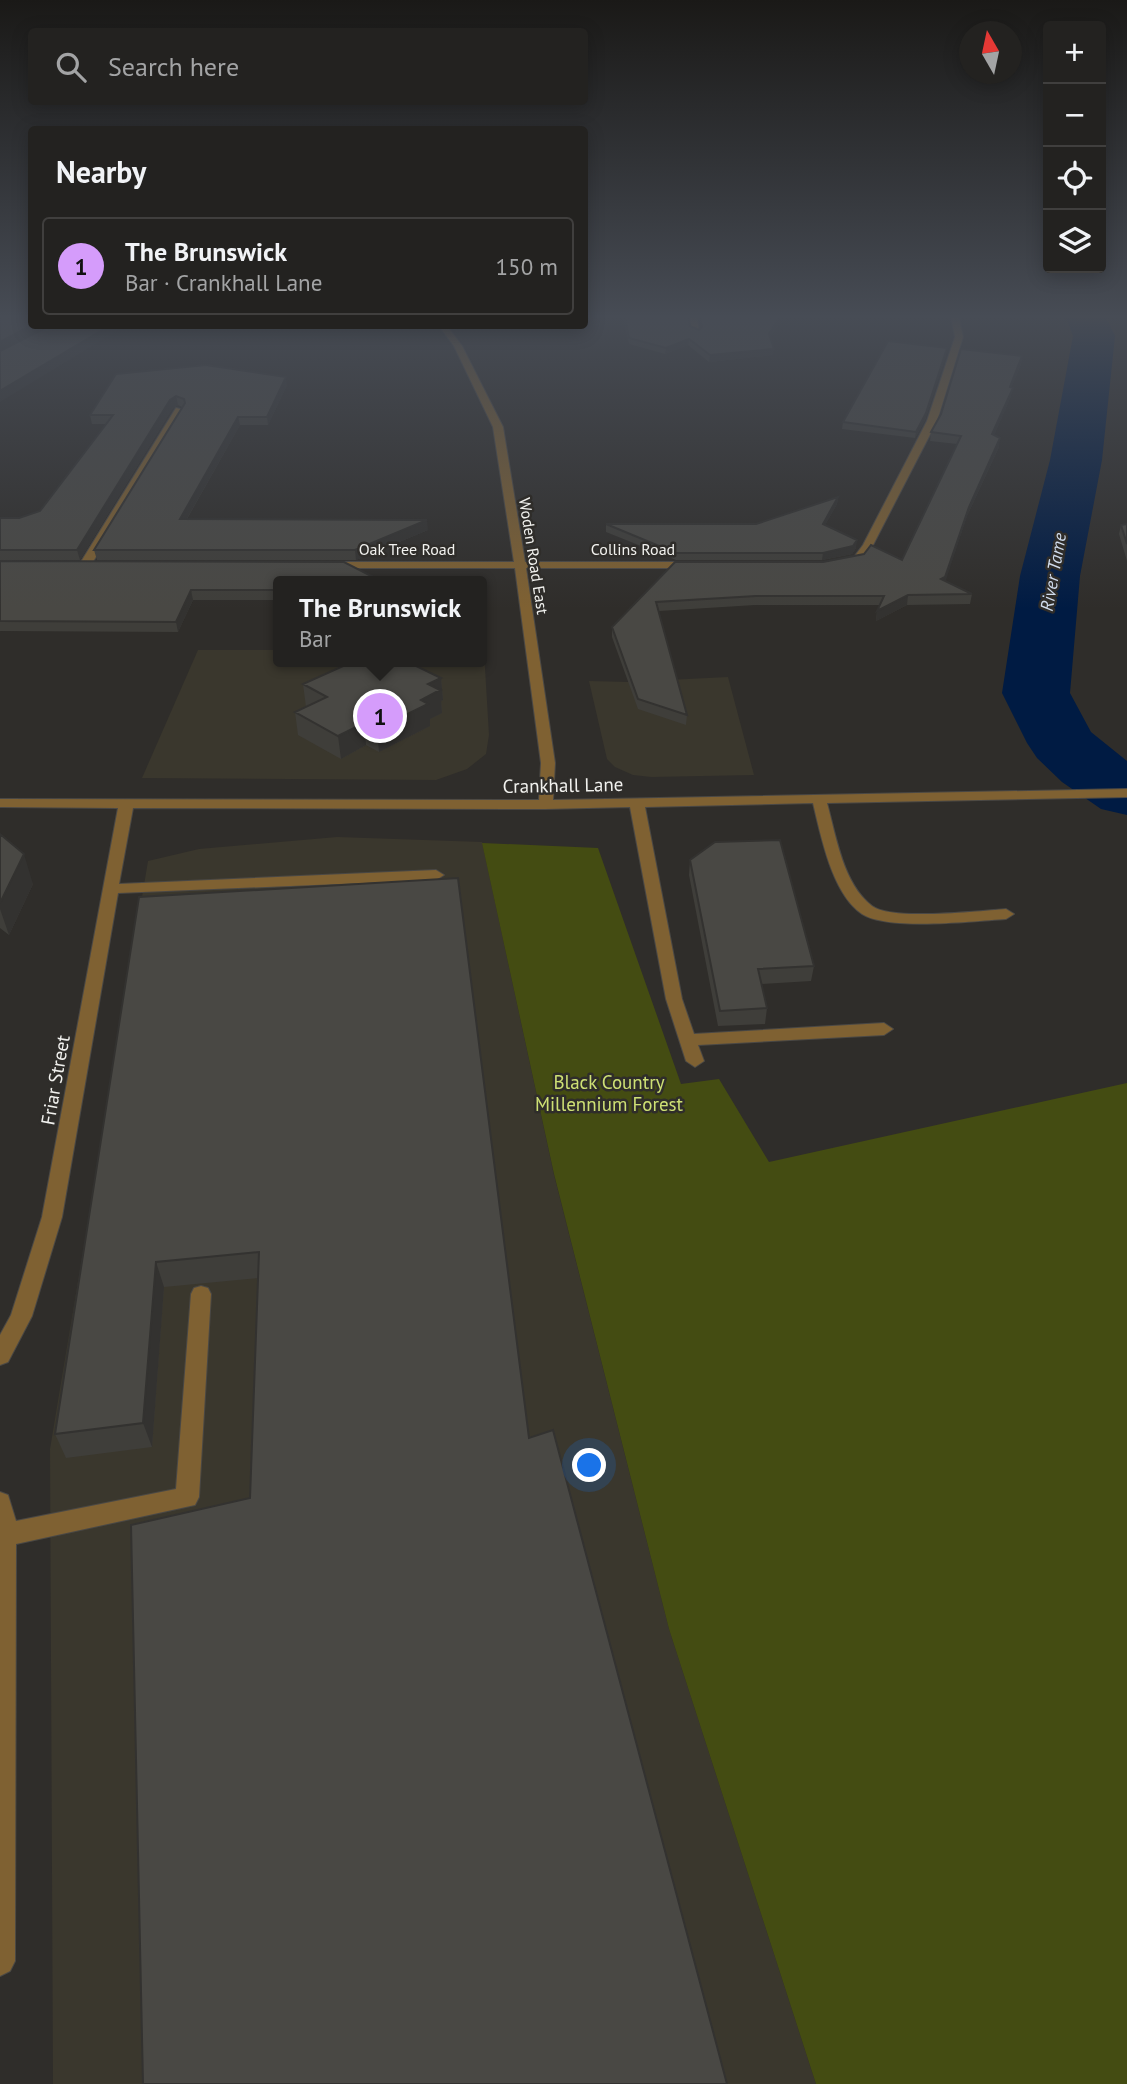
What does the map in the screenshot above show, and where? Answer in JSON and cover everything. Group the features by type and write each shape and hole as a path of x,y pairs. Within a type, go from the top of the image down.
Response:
{"street":[{"path":"98,565 79,565 176,414"},
{"name":"Woden Road East","path":"492,414 498,427 520,565 548,763 547,805"},
{"path":"831,565 858,559 934,414"},
{"name":"Oak Tree Road","path":"316,565 520,565"},
{"name":"Collins Road","path":"520,565 711,565"},
{"name":"Crankhall Lane","path":"0,803 547,805 1127,793"},
{"path":"819,799 840,870 868,911 881,916 909,917 1006,914"},
{"name":"Friar Street","path":"0,1356 21,1316 52,1217 126,804"},
{"path":"638,804 674,999 695,1061"},
{"path":"111,890 436,875"},
{"path":"688,1040 884,1029"},
{"path":"4,1535 187,1497 201,1294"},
{"path":"0,1503 4,1516 0,1961"}],"shaded area":[{"path":"198,650 273,650 273,667 485,667 489,735 486,754 467,769 436,780 142,778"},
{"path":"728,677 754,775 651,777 633,775 615,767 607,759 589,681 628,682"},
{"path":"337,837 482,842 554,1175 669,1629 816,2084 53,2084 50,1449 148,861 199,849"}],"green space":[{"name":"Black Country Millennium Forest","path":"482,843 598,848 681,1084 719,1079 769,1162 1127,1083 1127,2084 816,2084 669,1629 554,1174"}],"building":[{"path":"161,414 77,550 0,550 0,518 19,518 40,511 113,415 90,415"},
{"path":"178,414 268,414 267,417 238,417 180,519 427,520 355,550 94,550"},
{"path":"847,414 925,414 916,432 843,422"},
{"path":"941,414 1001,414 992,434 1000,438 969,507 945,577 941,579 972,594 908,595 877,611 884,596 756,596 656,602 687,715 638,699 612,627 675,562 823,562 864,554 871,545 902,560 961,436 931,432"},
{"path":"838,497 823,524 857,540 853,546 823,553 676,553 606,524 756,524"},
{"path":"1127,524 1127,544 1121,525"},
{"path":"0,561 344,562 371,576 273,576 273,590 191,590 176,622 0,621"},
{"path":"341,667 418,667 441,678 428,684 440,690 421,700 428,704 377,729 364,723 338,736 295,712 327,697 303,684"},
{"path":"0,834 24,854 0,903"},
{"path":"780,840 814,966 758,969 767,1008 720,1011 690,860 715,842"},
{"path":"458,878 529,1438 553,1430 727,2084 143,2084 131,1525 250,1498 259,1252 156,1262 143,1423 55,1434 139,897"}],"waterway":[{"name":"River Tame","path":"1083,414 1076,460 1050,576 1036,693 1062,743 1087,767 1127,793"}],"place":[{"name":"The Brunswick","path":"380,716"}]}
